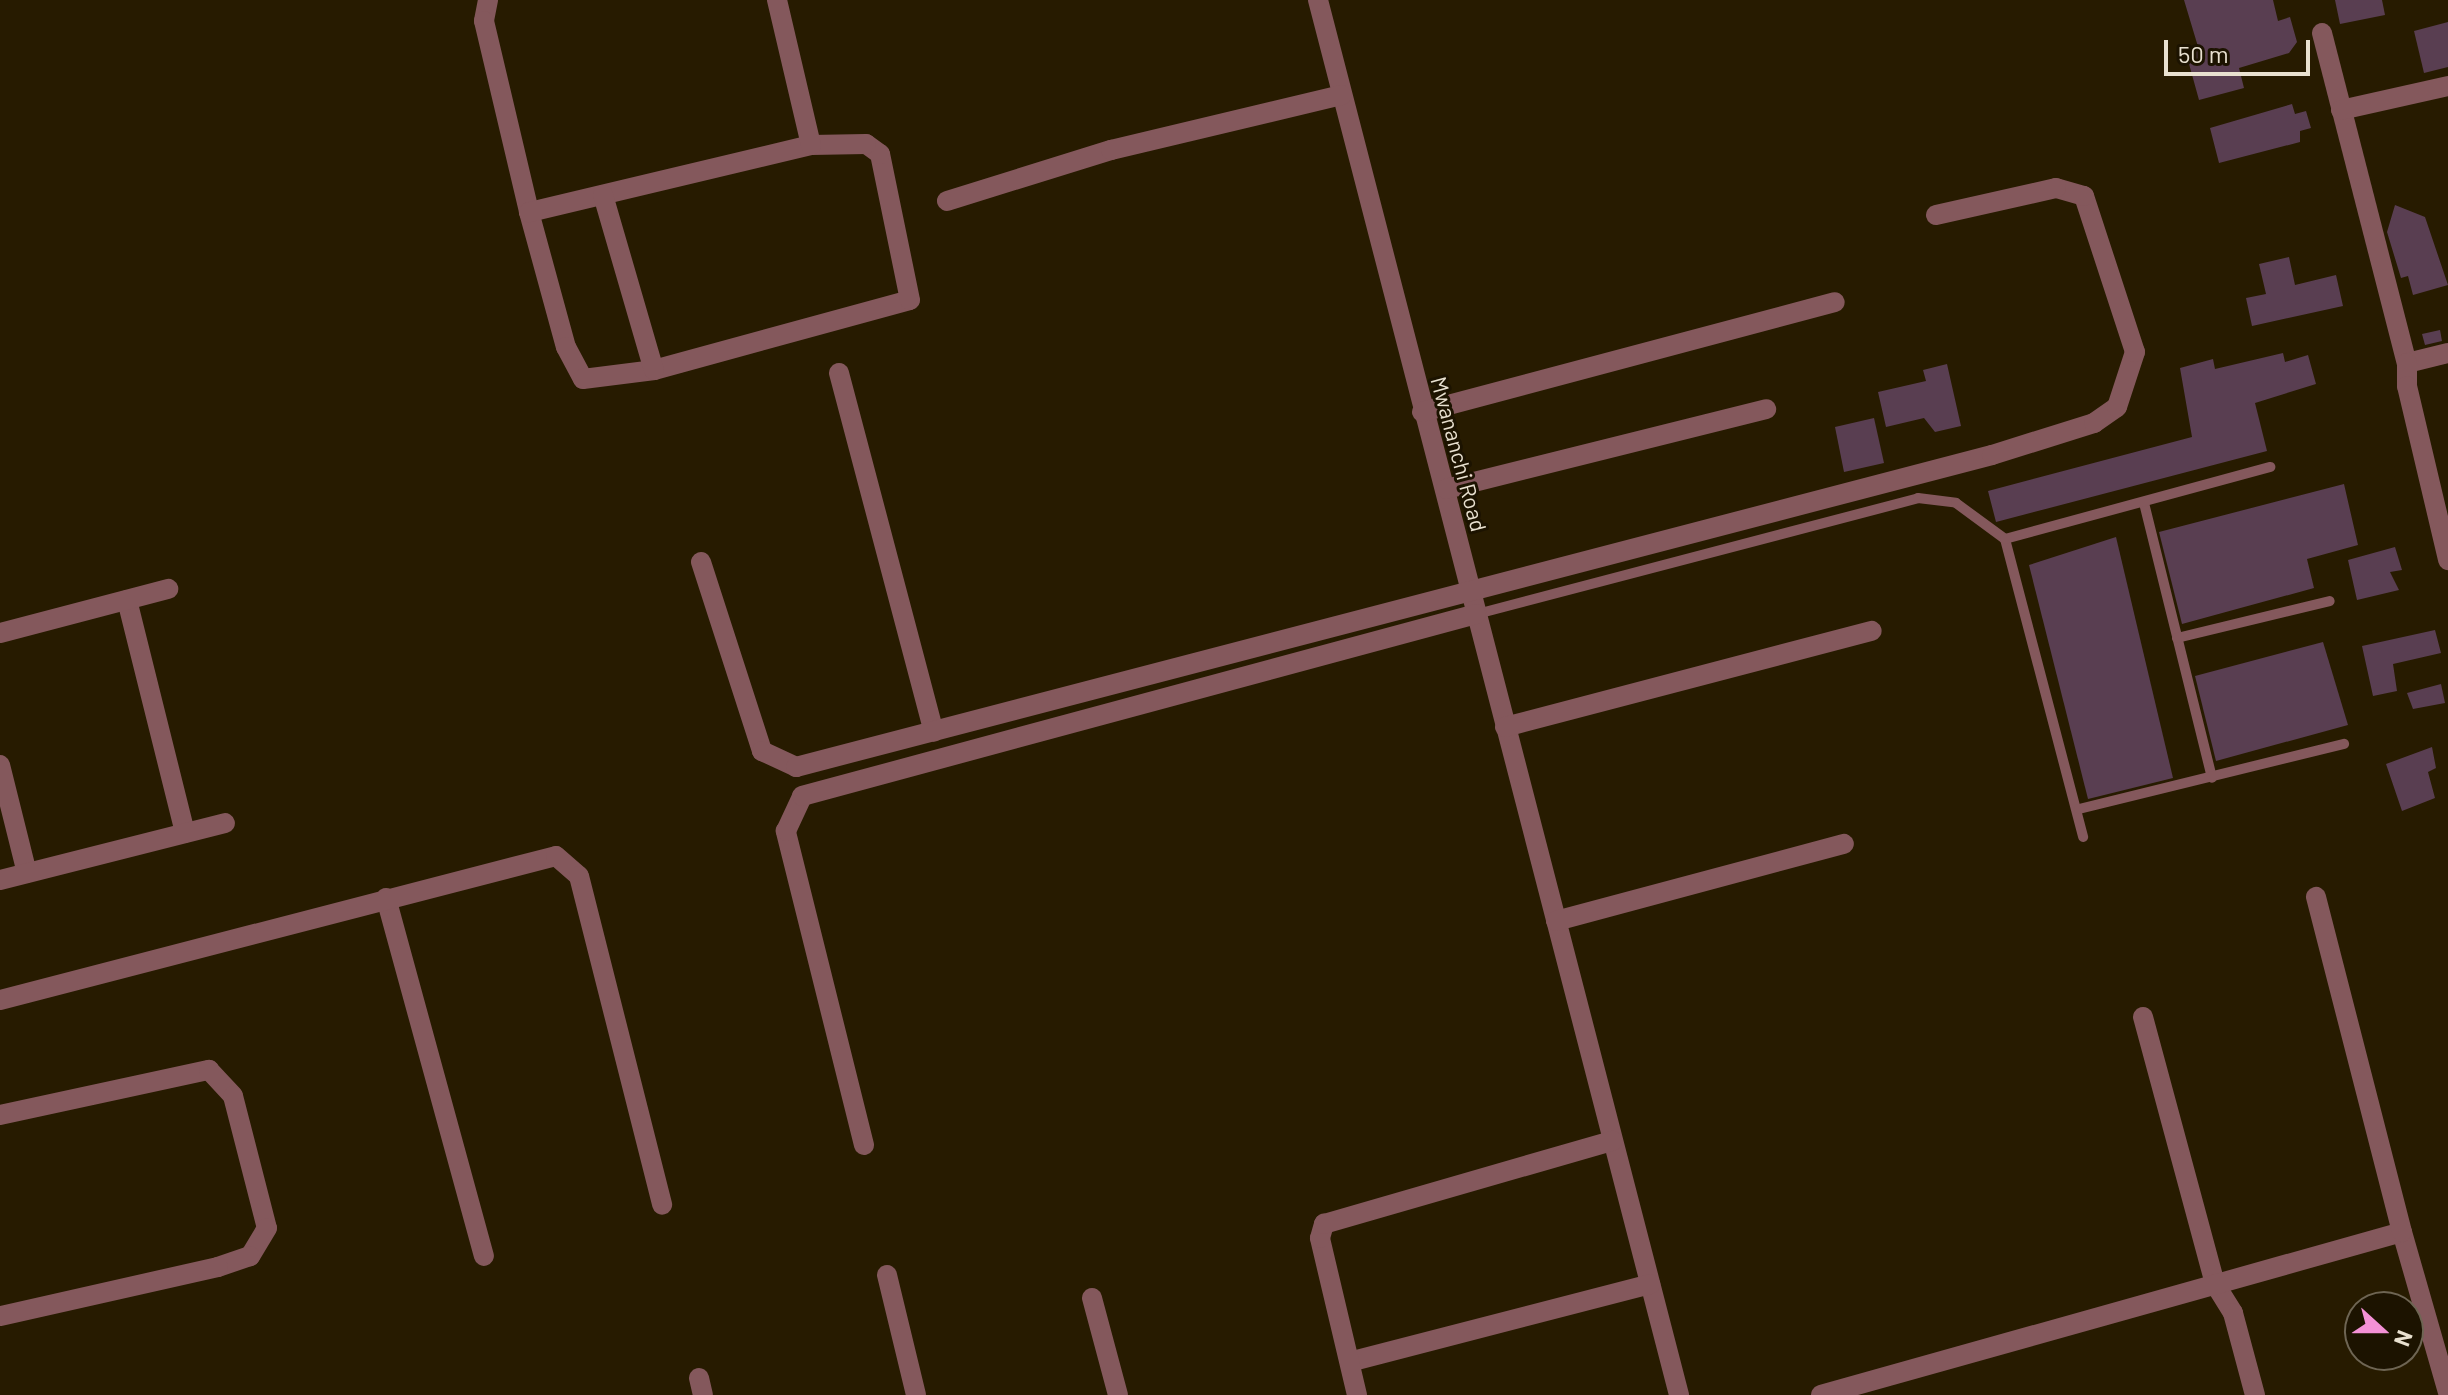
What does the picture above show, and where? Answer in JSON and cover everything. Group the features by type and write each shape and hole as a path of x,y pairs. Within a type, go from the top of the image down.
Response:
{"street":[{"path":"488,0 484,21 529,212 566,347 583,379 654,370 910,300 880,154 848,142 811,145 529,212"},
{"path":"777,0 811,145"},
{"name":"Mwananchi Road","path":"1318,0 1422,412 1446,489 1679,1395"},
{"path":"2322,33 2407,363 2412,428 2448,560"},
{"path":"2341,110 2448,86"},
{"path":"947,201 1111,150 1342,95"},
{"path":"701,562 755,731 774,761 796,767 1992,455 2094,423 2117,407 2135,352 2084,196 2056,188 1936,215"},
{"path":"603,195 654,370"},
{"path":"1422,412 1835,302"},
{"path":"2407,363 2448,353"},
{"path":"839,373 934,732"},
{"path":"1446,489 1766,409"},
{"path":"0,633 168,589"},
{"path":"127,600 185,833"},
{"path":"864,1145 786,831 802,796 1476,614"},
{"path":"1505,727 1872,631"},
{"path":"0,765 27,873"},
{"path":"0,880 225,823"},
{"path":"1556,921 1844,844"},
{"path":"0,1000 532,860 570,861 662,1205"},
{"path":"2316,897 2402,1232 2448,1392"},
{"path":"386,898 484,1256"},
{"path":"2143,1017 2215,1284 2233,1313 2255,1395"},
{"path":"0,1115 209,1070 233,1096 267,1228 250,1256 218,1267 0,1316"},
{"path":"1357,1395 1353,1361 1320,1238 1324,1224 1612,1141"},
{"path":"1821,1395 2402,1232"},
{"path":"887,1275 916,1395"},
{"path":"1353,1361 1650,1284"},
{"path":"1092,1298 1118,1395"}],"lane":[{"path":"2005,539 2270,467"},
{"path":"1476,614 1918,498 1956,503 2005,539 2079,809 2083,837"},
{"path":"2144,503 2212,778"},
{"path":"2177,638 2330,601"},
{"path":"2079,809 2344,744"}],"building":[{"path":"2184,0 2273,0 2278,21 2290,17 2297,42 2289,53 2239,68 2244,88 2199,100 2186,53 2199,50"},
{"path":"2335,0 2382,0 2385,15 2340,24"},
{"path":"2448,22 2448,67 2424,73 2414,31"},
{"path":"2292,104 2295,114 2306,111 2311,128 2300,131 2300,142 2219,163 2210,128"},
{"path":"2395,205 2425,217 2448,285 2413,295 2408,276 2401,278 2387,232"},
{"path":"2289,257 2295,285 2336,275 2343,306 2252,326 2246,298 2266,294 2259,264"},
{"path":"2440,330 2442,341 2425,345 2422,334"},
{"path":"2283,353 2285,362 2308,355 2316,384 2255,403 2267,451 1996,522 1988,491 2192,437 2180,368 2213,359 2215,369"},
{"path":"1947,364 1961,426 1935,432 1924,418 1886,427 1878,392 1926,381 1923,370"},
{"path":"1874,418 1884,463 1844,472 1835,427"},
{"path":"2344,484 2358,545 2307,559 2314,588 2182,624 2159,532"},
{"path":"2116,537 2173,778 2088,799 2029,565"},
{"path":"2395,547 2402,570 2390,572 2399,590 2357,600 2348,560"},
{"path":"2435,630 2441,653 2393,664 2397,691 2373,696 2362,646"},
{"path":"2323,642 2348,725 2216,761 2195,676"},
{"path":"2441,684 2445,703 2413,709 2407,693"},
{"path":"2432,747 2436,768 2428,772 2435,798 2402,811 2386,764"}]}
